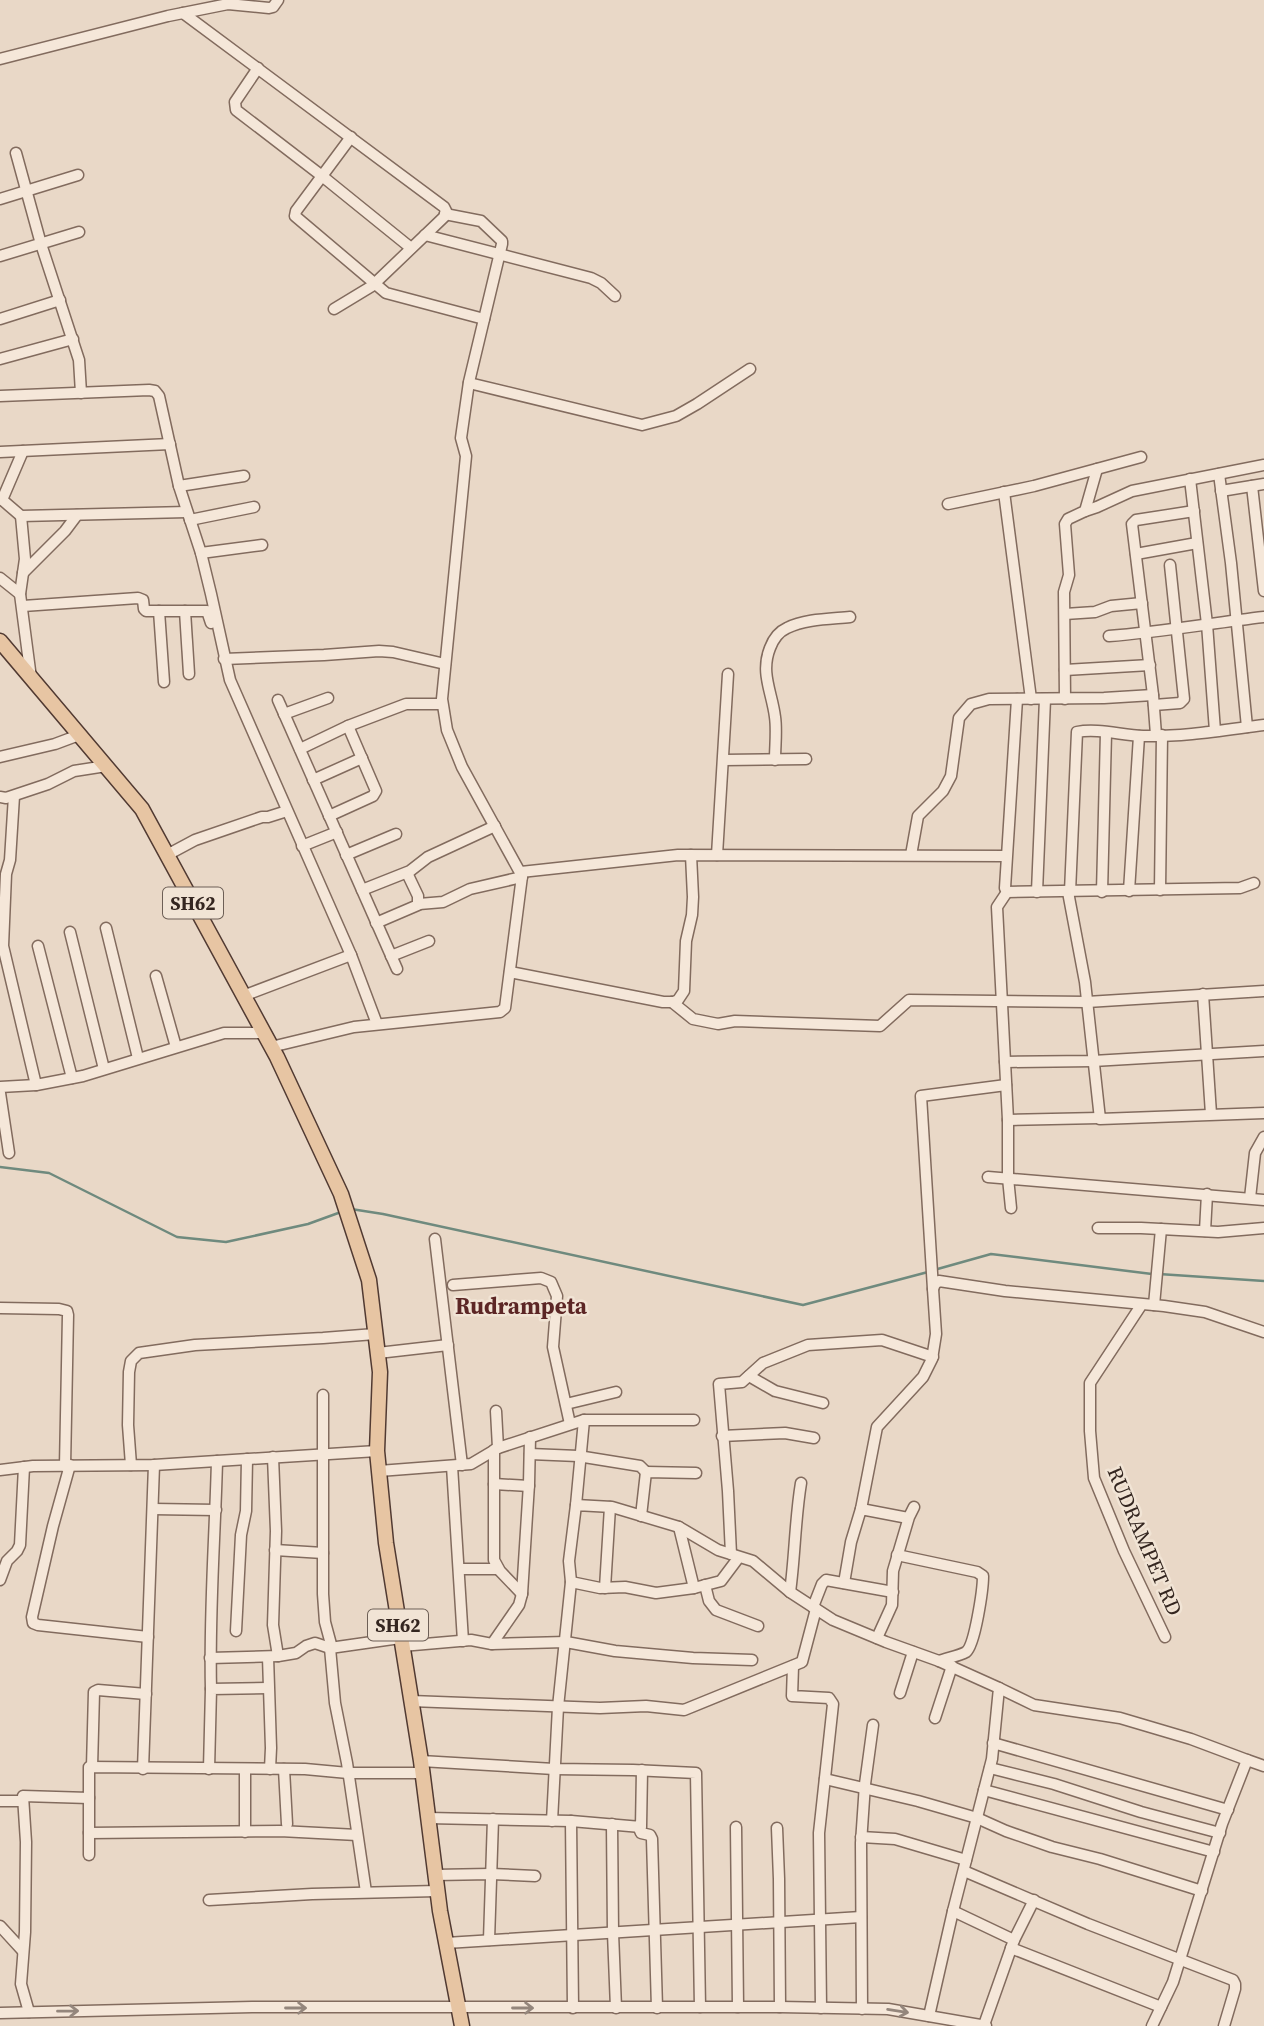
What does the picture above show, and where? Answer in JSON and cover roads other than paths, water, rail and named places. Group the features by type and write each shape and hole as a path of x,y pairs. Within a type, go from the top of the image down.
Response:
{"main road":[{"name":"SH62","path":"0,641 142,809 264,1033 341,1194 369,1280 380,1372 377,1451 386,1543 422,1767 437,1891 462,2026"}],"street":[{"path":"0,59 183,13 232,4 269,8 278,0"},
{"path":"183,13 444,207 445,214"},
{"path":"258,68 235,102 236,110 411,248"},
{"path":"351,137 295,215 389,294 484,319"},
{"path":"16,153 41,244 73,339 80,366 81,393"},
{"path":"0,199 78,175"},
{"path":"334,309 375,282 445,214"},
{"path":"271,1047 354,1027 503,1011 521,874 459,762 447,730 442,704 466,462 461,438 469,383 502,241 481,221 445,214"},
{"path":"0,256 79,232"},
{"path":"425,235 591,278 615,296"},
{"path":"0,319 60,300"},
{"path":"0,359 73,339"},
{"path":"469,383 642,425 676,416 750,369"},
{"path":"0,396 155,391 159,396 179,486 211,594 221,663"},
{"path":"0,452 170,444"},
{"path":"23,451 1,499 21,516 188,516 254,507"},
{"path":"948,504 1034,486 1141,457"},
{"path":"1065,699 1065,592 1069,575 1066,522 1132,491 1264,465"},
{"path":"1085,511 1097,469"},
{"path":"1219,474 1247,727"},
{"path":"179,486 244,476"},
{"path":"1189,479 1215,731"},
{"path":"1221,491 1258,485 1264,591"},
{"path":"1004,492 1031,699"},
{"path":"1160,890 1159,735 1132,526 1135,521 1194,511"},
{"path":"23,573 69,527 77,515"},
{"path":"21,516 25,556 20,594 31,678"},
{"path":"1136,554 1197,543"},
{"path":"201,553 262,545"},
{"path":"911,855 918,816 943,791 951,776 959,718 965,709 977,701 1065,699 1182,702 1184,699 1170,565"},
{"path":"0,578 20,594"},
{"path":"23,606 138,598 143,600 145,611 209,613 221,663 351,954 377,1024"},
{"path":"1065,614 1095,612 1111,606 1142,603"},
{"path":"159,611 164,681"},
{"path":"185,611 189,674"},
{"path":"775,760 775,717 765,676 765,662 771,644 780,632 788,628 808,622 850,617"},
{"path":"1109,636 1146,634 1264,617"},
{"path":"221,663 379,651 445,664"},
{"path":"1065,670 1150,666"},
{"path":"718,855 728,674"},
{"path":"284,714 328,698"},
{"path":"1007,892 1004,888 1017,699"},
{"path":"1037,892 1045,699"},
{"path":"278,700 397,969"},
{"path":"300,749 348,726 411,703 442,704"},
{"path":"1099,1118 1087,1002 1069,892 1077,732 1139,736 1264,725"},
{"path":"329,816 375,793 376,789 348,726"},
{"path":"1102,892 1106,733"},
{"path":"0,757 55,744 79,735"},
{"path":"1129,891 1139,736"},
{"path":"313,780 362,758"},
{"path":"723,760 806,759"},
{"path":"0,797 14,796 74,771 106,766"},
{"path":"14,796 3,941 36,1085"},
{"path":"167,855 195,840 287,811"},
{"path":"362,890 407,873 428,857 495,826"},
{"path":"302,846 337,832"},
{"path":"346,855 396,834"},
{"path":"672,1002 681,996 685,983 686,941 693,897 691,855"},
{"path":"376,923 419,904 443,902 470,889 521,874 665,856 1006,856"},
{"path":"407,873 419,904"},
{"path":"1007,892 1240,888 1254,883"},
{"path":"1007,892 997,907 1011,1208"},
{"path":"106,929 138,1058"},
{"path":"70,932 104,1069"},
{"path":"391,956 429,941"},
{"path":"37,946 72,1078"},
{"path":"243,996 351,954"},
{"path":"510,972 672,1002 691,1018 716,1024 735,1021 880,1026 909,1000 1087,1002 1264,991"},
{"path":"156,976 176,1046"},
{"path":"1203,994 1211,1114"},
{"path":"0,1087 36,1085 83,1076 224,1033 264,1033"},
{"path":"1005,1062 1093,1062 1264,1051"},
{"path":"844,1583 877,1427 923,1377 933,1357 936,1334 922,1096 1006,1085"},
{"path":"0,1093 9,1153"},
{"path":"1008,1120 1102,1120 1264,1112"},
{"path":"1250,1198 1259,1166 1257,1149 1264,1137"},
{"path":"988,1177 1264,1200"},
{"path":"1205,1231 1206,1194"},
{"path":"1098,1228 1205,1231 1264,1228"},
{"path":"1154,1305 1161,1229"},
{"path":"435,1239 448,1345 457,1465 463,1641"},
{"path":"453,1285 541,1278 551,1282 557,1296 553,1347 570,1424"},
{"path":"933,1289 937,1282 946,1281 1005,1291 1154,1305 1205,1312 1264,1332"},
{"name":"RUDRAMPET RD","path":"1140,1307 1090,1383 1090,1431 1094,1478 1124,1551 1165,1637"},
{"path":"0,1308 59,1309 67,1311 68,1315 68,1465 32,1617 33,1623 148,1637"},
{"path":"131,1465 128,1425 129,1372 135,1355 195,1345 375,1334"},
{"path":"571,1583 606,1588 625,1587 656,1593 721,1581 735,1555 718,1384 741,1382 764,1363 808,1345 882,1340 933,1357"},
{"path":"378,1353 448,1345"},
{"path":"749,1376 775,1391 823,1403"},
{"path":"566,1404 616,1392"},
{"path":"323,1395 324,1617 331,1648 335,1703 366,1892"},
{"path":"496,1411 494,1555 498,1569 522,1594"},
{"path":"379,1471 474,1463 496,1449 584,1420 694,1420"},
{"path":"552,1821 558,1707 571,1583 569,1561 584,1420"},
{"path":"722,1436 785,1433 814,1438"},
{"path":"492,1644 519,1605 522,1594 530,1437"},
{"path":"0,1470 68,1465 154,1465 377,1451"},
{"path":"530,1454 581,1457 640,1466 646,1472 695,1473"},
{"path":"270,1769 268,1688 273,1657 275,1550 273,1457"},
{"path":"236,1631 246,1511 247,1459"},
{"path":"209,1769 217,1461"},
{"path":"143,1769 154,1465"},
{"path":"0,1580 4,1566 20,1545 24,1467"},
{"path":"640,1516 646,1472"},
{"path":"790,1592 801,1483"},
{"path":"494,1484 529,1486"},
{"path":"576,1505 610,1507 679,1527 718,1550 753,1561 790,1592 833,1620 952,1666 1034,1705 1121,1718 1191,1739 1264,1766"},
{"path":"606,1588 610,1507"},
{"path":"877,1638 892,1605 893,1571 908,1518 914,1507"},
{"path":"153,1509 216,1510"},
{"path":"861,1509 908,1518"},
{"path":"679,1527 700,1587 716,1610 758,1626"},
{"path":"275,1550 324,1553"},
{"path":"897,1555 977,1572 983,1576 976,1624 969,1648 963,1653 939,1661"},
{"path":"459,1569 498,1569"},
{"path":"411,1701 600,1708 646,1706 684,1710 802,1662 814,1608 824,1581 892,1592"},
{"path":"210,1658 273,1657 296,1653 315,1643 331,1648 401,1642 463,1641 492,1644 565,1642 615,1651 752,1660"},
{"path":"901,1693 913,1651"},
{"path":"793,1666 792,1696 829,1698 833,1702 819,1833 821,2008"},
{"path":"935,1718 952,1666"},
{"path":"211,1689 268,1688"},
{"path":"929,2016 989,1768 999,1688"},
{"path":"89,1855 89,1767 92,1767 94,1692 98,1690 146,1694"},
{"path":"862,2009 861,1837 864,1788 873,1725"},
{"path":"993,1743 1228,1810"},
{"path":"1152,2026 1181,1960 1220,1833 1247,1760"},
{"path":"92,1767 284,1769 348,1773 422,1767 696,1773 700,2007"},
{"path":"989,1768 1054,1784 1141,1812 1220,1833"},
{"path":"245,1769 245,1832"},
{"path":"284,1769 287,1824"},
{"path":"428,1818 571,1821 641,1826 642,1770"},
{"path":"825,1779 977,1818 1052,1847 1202,1891"},
{"path":"984,1790 1214,1852"},
{"path":"29,2012 21,1984 26,1842 23,1796 89,1798"},
{"path":"0,1801 23,1801"},
{"path":"489,1940 493,1819"},
{"path":"571,1821 573,2008"},
{"path":"612,1824 616,2008"},
{"path":"638,1826 642,1833 652,1838 657,2008"},
{"path":"736,1827 738,2007"},
{"path":"777,1828 780,2007"},
{"path":"89,1833 300,1832 357,1835"},
{"path":"861,1837 895,1839 929,1850 1088,1924 1231,1978 1235,1989 1224,2026"},
{"path":"435,1875 535,1876"},
{"path":"209,1900 437,1891"},
{"path":"0,2012 252,2007 780,2007 888,2009 985,2026 1012,1944 1034,1900"},
{"path":"953,1911 1012,1944 1161,2007"},
{"path":"446,1942 861,1917"},
{"path":"0,1926 23,1951"}],"waterway":[{"path":"0,1167 49,1173 177,1237 226,1242 308,1224 341,1212"},
{"path":"351,1209 803,1305 928,1272"},
{"path":"934,1270 991,1254 1152,1274"},
{"path":"1159,1274 1264,1281"}],"district":[{"name":"Rudrampeta","path":"521,1306"}]}
